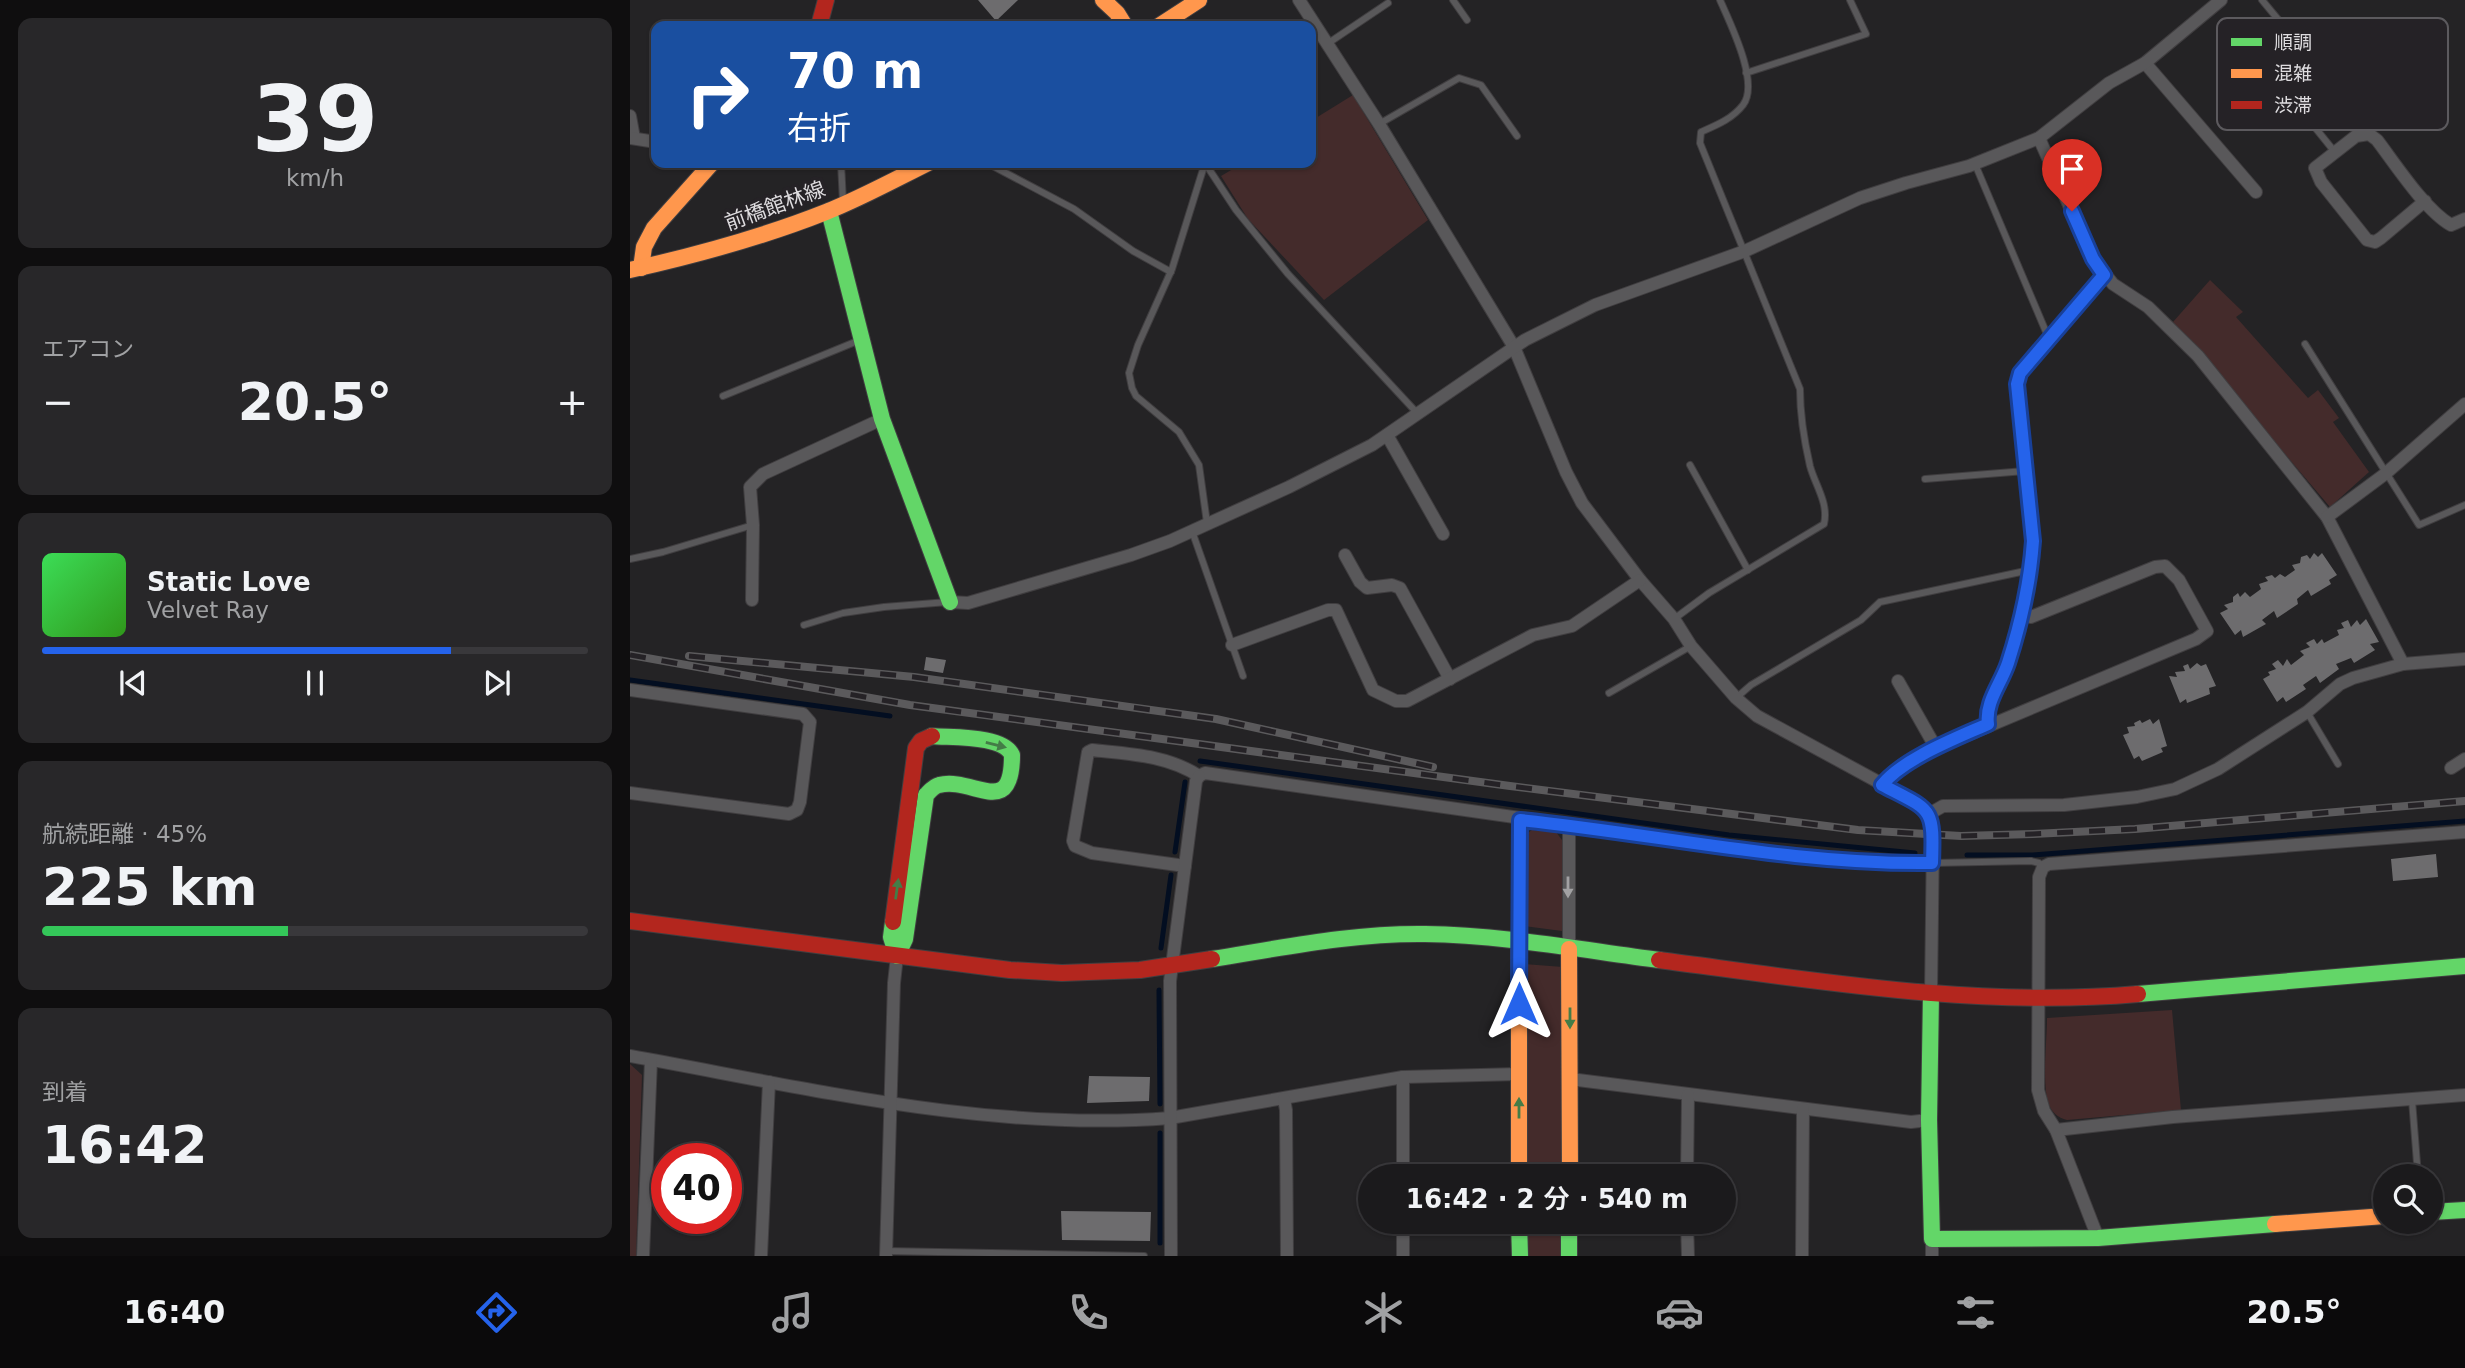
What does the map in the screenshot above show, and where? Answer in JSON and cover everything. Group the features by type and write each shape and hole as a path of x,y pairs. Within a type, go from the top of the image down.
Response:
{"street":[{"path":"820,21 826,0"},
{"path":"1103,0 1122,21"},
{"path":"1167,21 1199,0"},
{"path":"1299,0 1312,21"},
{"path":"836,207 862,340 882,419 950,602 968,603 1131,555 1289,487 1372,445 1514,347 1595,305 1745,251 1860,198 1975,164 2039,138 2109,83 2145,63 2221,0"},
{"path":"1316,27 1379,124 1514,347 1566,472 1582,503 1640,580 1674,619 1691,646 1736,698 1757,716 1917,803 1929,814 1933,822 1929,1120 1933,1256"},
{"path":"2145,63 2256,192"},
{"path":"630,116 632,138 651,141"},
{"path":"2425,201 2381,238 2375,242 2367,240 2321,182 2315,168 2356,136 2369,134 2376,140 2425,201 2434,213 2451,225 2465,219"},
{"path":"2039,138 2093,259 2104,275 2148,307 2198,356 2327,517 2403,664"},
{"path":"635,269 654,228 708,168"},
{"name":"前橋館林線","path":"635,269 762,236 836,207 918,168"},
{"path":"2327,517 2385,474 2465,404"},
{"path":"752,600 753,525 750,487 763,474 882,419"},
{"path":"1387,435 1443,534"},
{"path":"1345,555 1360,582 1367,588 1392,585 1400,588 1450,679"},
{"path":"1882,785 1898,771 1936,748 2196,639 2207,631 2179,580 2165,566 2155,567 2031,617 2022,614"},
{"path":"1232,645 1328,610 1336,610 1373,690 1396,701 1407,701 1533,635 1572,626 1640,580"},
{"path":"1929,814 1942,806 2064,805 2137,797 2175,789 2218,769 2307,712 2340,684 2353,678 2403,664 2465,659"},
{"path":"1898,681 1936,748"},
{"path":"630,690 803,714 810,722 800,802 797,810 789,814 630,793"},
{"path":"886,1254 894,983 897,956 905,939 926,795 939,785 998,792 1004,789 1011,766 1012,754 1008,748 998,743 932,736 921,741 916,748 891,937 897,956"},
{"path":"1185,866 1092,853 1075,846 1073,841 1084,769 1086,757 1092,750 1158,758 1199,776"},
{"path":"2451,768 2465,759"},
{"path":"1171,1256 1171,967 1196,781 1199,776 1205,774 1724,847 1883,864 1932,863"},
{"path":"1519,1164 1520,820"},
{"path":"1569,825 1570,1164"},
{"path":"2107,1256 2056,1130 2044,1111 2038,1090 2039,877 2043,867 2049,864 2465,832"},
{"path":"630,921 1010,970 1062,973 1171,967 1294,945 1363,936 1426,934 1519,942 1931,994 2038,999 2127,995 2465,966"},
{"path":"630,1056 769,1082 974,1115 1054,1120 1132,1121 1170,1118 1403,1077 1519,1074"},
{"path":"643,1256 651,1060"},
{"path":"1403,1077 1403,1164"},
{"path":"1570,1079 1911,1122 1929,1120"},
{"path":"761,1256 769,1082"},
{"path":"1687,1164 1688,1094"},
{"path":"2056,1130 2173,1116 2465,1095"},
{"path":"1284,1099 1287,1256"},
{"path":"1802,1256 1803,1109"},
{"path":"2443,1211 2465,1210"},
{"path":"1933,1239 2098,1238 2373,1217"},
{"path":"1403,1234 1403,1256"},
{"path":"1519,1234 1520,1256"},
{"path":"1569,1234 1569,1256"},
{"path":"1687,1234 1688,1256"}],"lane":[{"path":"1453,0 1466,20"},
{"path":"1674,619 1709,593 1824,524 1826,513 1811,470 1801,423 1800,389 1700,143 1701,132 1727,121 1745,103 1749,85 1742,54 1720,0"},
{"path":"1746,73 1866,34 1850,0"},
{"path":"2262,0 2277,18"},
{"path":"1327,44 1388,3"},
{"path":"1379,124 1459,78 1480,85 1517,136"},
{"path":"2317,130 2334,151"},
{"path":"2363,130 2364,135"},
{"path":"1975,164 2049,339"},
{"path":"836,207 840,168"},
{"path":"996,168 1074,209 1099,229 1171,272"},
{"path":"1203,168 1171,272 1138,345 1129,373 1136,396 1179,432 1199,465 1207,523"},
{"path":"1208,168 1236,210 1289,274 1418,414"},
{"path":"1988,724 1990,702 2007,666 2022,614 2033,541 2017,384 2020,373 2104,275"},
{"path":"723,396 862,340"},
{"path":"2305,344 2419,525 2465,505"},
{"path":"1690,465 1748,570"},
{"path":"1925,479 2025,471"},
{"path":"630,559 753,525"},
{"path":"1192,530 1243,676"},
{"path":"1736,698 1751,685 1861,620 1880,602 2030,570"},
{"path":"804,625 844,613 950,602"},
{"path":"1609,693 1691,646"},
{"path":"2307,712 2338,764"},
{"path":"1932,863 2031,861 2043,867"},
{"path":"2412,1100 2417,1164"},
{"path":"886,1254 1144,1256"}],"shaded area":[{"path":"1353,95 1428,220 1324,300 1248,219 1221,176 1235,168 1316,168 1316,118"},
{"path":"2210,280 2243,312 2236,317 2308,398 2318,390 2339,418 2333,422 2369,472 2330,507 2173,322"},
{"path":"1532,830 1556,832 1562,840 1562,931 1524,926 1526,834"},
{"path":"1524,964 1563,967 1564,1164 1526,1164"},
{"path":"2172,1010 2181,1110 2067,1120 2053,1112 2048,1102 2045,1083 2047,1018"},
{"path":"630,1064 642,1075 636,1256 630,1256"},
{"path":"1526,1234 1564,1234 1564,1256 1527,1256"}],"building":[{"path":"978,0 1018,0 996,21"},
{"path":"2314,553 2318,557 2322,553 2337,575 2329,580 2331,584 2311,596 2308,590 2297,599 2298,604 2277,618 2274,611 2262,620 2266,624 2243,637 2241,630 2235,635 2220,613 2228,609 2224,605 2233,602 2233,597 2238,593 2240,597 2245,592 2250,597 2261,589 2259,584 2268,581 2265,577 2272,575 2275,578 2280,574 2285,577 2295,570 2292,565 2300,563 2301,557 2307,555 2310,559"},
{"path":"2366,619 2379,642 2370,644 2375,650 2354,663 2351,658 2336,664 2339,669 2320,683 2316,676 2303,685 2306,689 2286,702 2283,697 2277,702 2263,679 2270,675 2268,672 2276,669 2272,664 2278,660 2283,666 2287,659 2291,665 2304,655 2300,651 2310,647 2306,643 2314,639 2317,644 2322,639 2324,643 2339,635 2337,630 2344,628 2341,623 2348,620 2351,627 2357,620 2360,625"},
{"path":"926,657 946,660 943,673 924,670"},
{"path":"2197,663 2201,666 2206,664 2216,686 2209,688 2210,694 2187,703 2186,699 2180,703 2169,676 2177,677 2175,672 2185,671 2183,666 2188,664 2190,669"},
{"path":"2150,719 2153,724 2159,719 2167,746 2161,748 2163,752 2142,761 2139,756 2134,759 2123,735 2129,733 2127,727 2135,726 2134,723 2140,720 2142,723"},
{"path":"2436,854 2438,877 2393,881 2391,859"},
{"path":"1089,1076 1150,1077 1149,1101 1087,1103"},
{"path":"1061,1211 1151,1212 1150,1241 1062,1240"}],"waterway":[{"path":"630,680 890,716"},
{"path":"1200,761 1729,835 1915,853"},
{"path":"1175,852 1185,782"},
{"path":"1967,855 2033,855 2465,821"},
{"path":"1161,948 1171,875"},
{"path":"1159,990 1160,1104"},
{"path":"1160,1133 1160,1243"}],"railway":[{"path":"630,655 910,705 1858,830 1961,836 2033,834 2135,829 2465,801"},
{"path":"689,656 914,677 1216,719 1433,767"}],"traffic: fast":[{"path":"829,211 882,419 950,602"},
{"path":"893,922 891,937 897,956 905,939 926,795 937,786 952,784 998,791 1005,786 1010,775 1012,755 999,744 976,739 932,736"},
{"path":"1212,959 1344,939 1425,934 1513,940 1659,960"},
{"path":"2138,994 2465,966"},
{"path":"1931,994 1929,1120 1932,1239 2098,1238 2275,1224"},
{"path":"2443,1211 2465,1210"},
{"path":"1519,1234 1520,1256"},
{"path":"1569,1234 1569,1256"}],"traffic: slow":[{"path":"1103,0 1122,21"},
{"path":"1167,21 1199,0"},
{"path":"641,268 644,247 654,228 708,168"},
{"path":"630,270 778,230 852,201 918,168"},
{"path":"1519,942 1519,1164"},
{"path":"1569,949 1570,1164"},
{"path":"2275,1224 2373,1217"}],"traffic: jam":[{"path":"820,21 826,0"},
{"path":"893,922 916,748 921,741 932,736"},
{"path":"630,921 1010,970 1062,973 1140,970 1212,959"},
{"path":"1659,960 1838,984 1958,995 2018,998 2138,994"}],"route":[{"path":"1519,1004 1520,820 1846,861 1883,864 1932,863 1933,822 1929,814 1917,803 1882,785 1898,771 1936,748 1988,724 1990,702 2007,666 2022,614 2032,561 2033,541 2017,384 2020,373 2104,275 2093,259 2072,211"}]}
